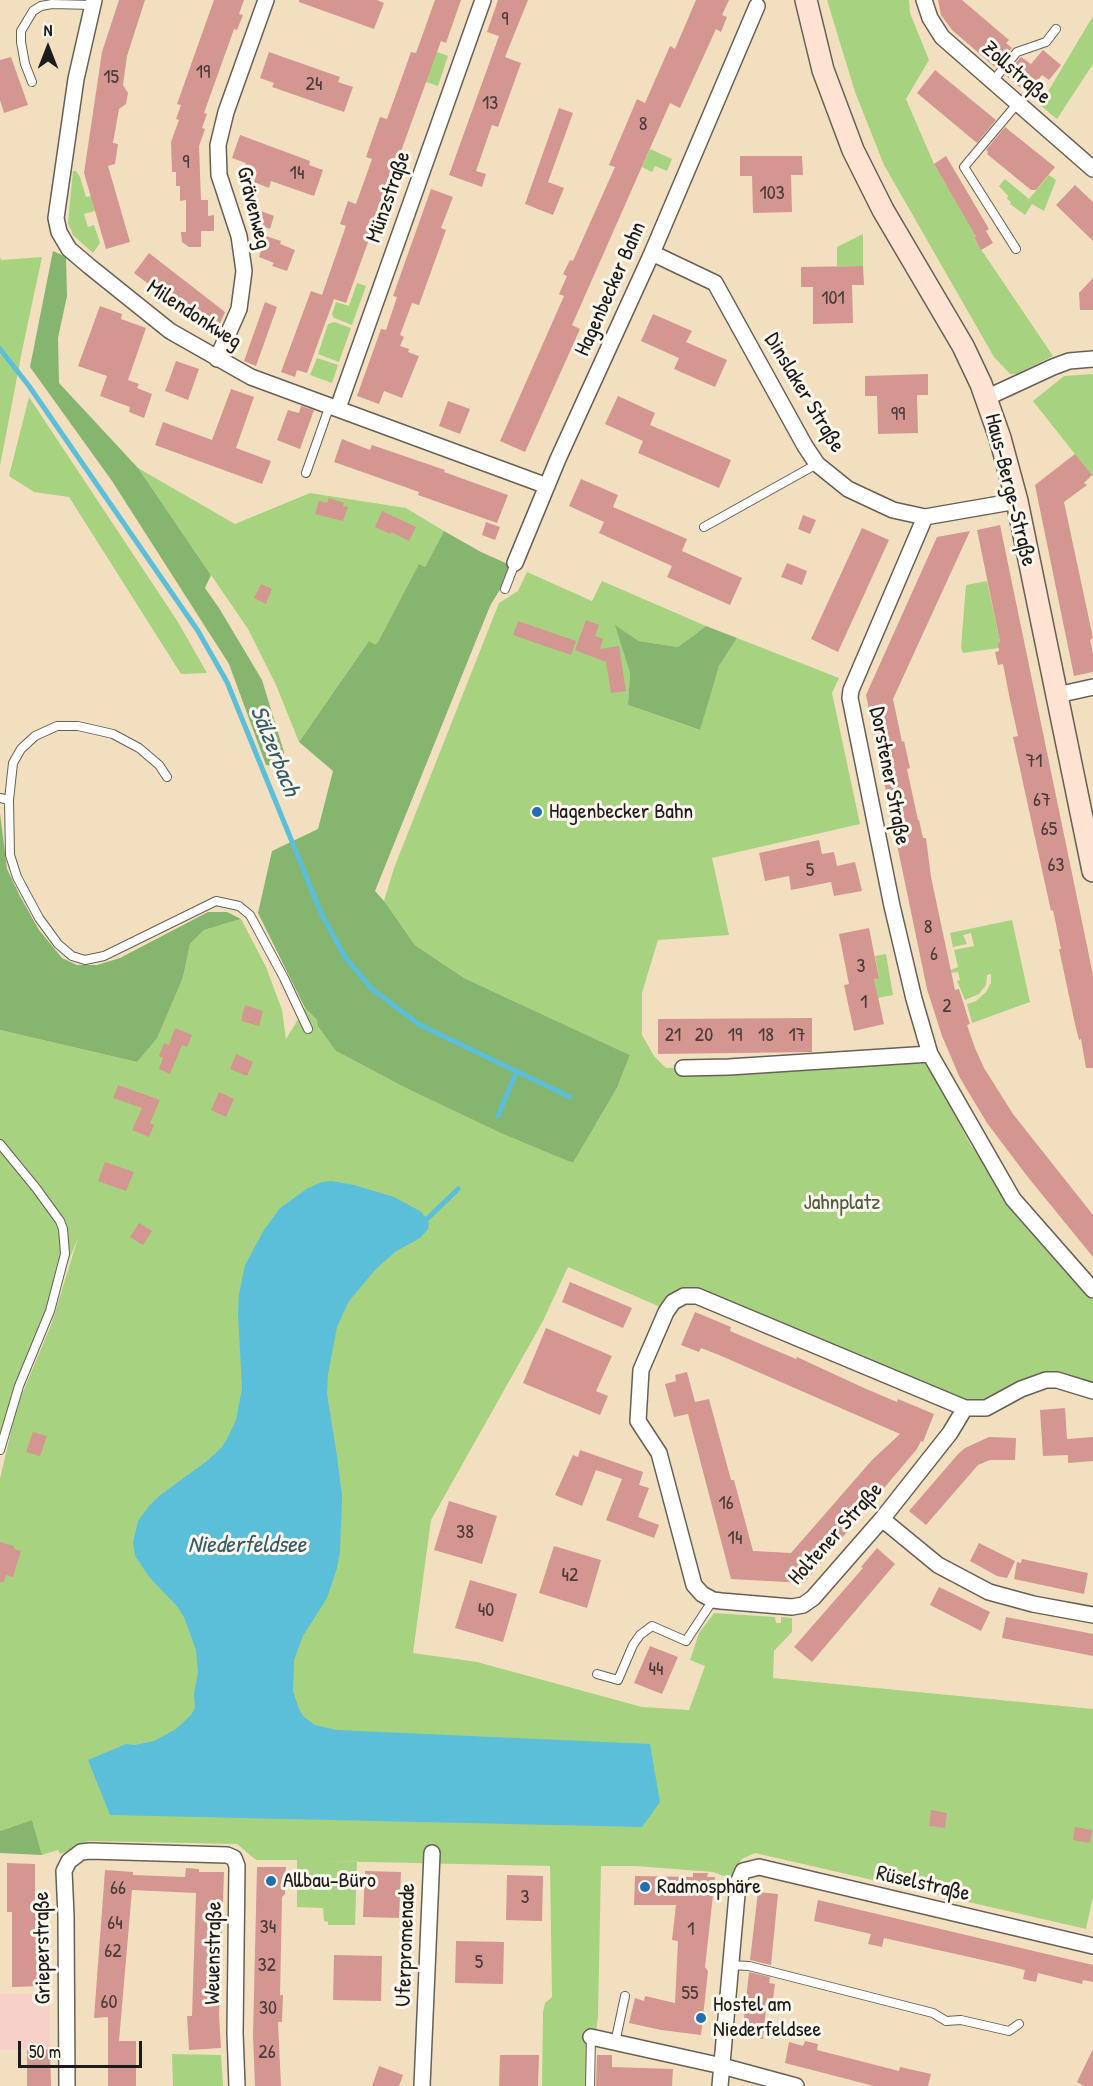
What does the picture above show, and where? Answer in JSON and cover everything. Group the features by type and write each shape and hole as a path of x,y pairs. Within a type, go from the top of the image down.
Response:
{"main road":[{"name":"Haus-Berge-Straße","path":"806,0 823,70 855,156 883,210 963,346 986,398 1003,447 1017,501 1093,871"}],"street":[{"name":"Grävenweg","path":"218,359 239,309 244,272 241,243 219,175 218,145 229,104 266,0"},
{"name":"Münzstraße","path":"334,407 483,0"},
{"name":"Zollstraße","path":"924,0 930,18 942,37 1093,169"},
{"name":"Milendonkweg","path":"93,2 82,43 71,105 56,218 59,232 66,245 88,266 187,342 251,377 547,486"},
{"name":"Hagenbecker Bahn","path":"515,563 547,486 652,253 757,6"},
{"name":"Dinslaker Straße","path":"652,253 715,283 805,446 817,464 848,489 892,510 925,517 1017,501"},
{"path":"986,398 1069,361 1093,359"},
{"name":"Dorstener Straße","path":"925,517 850,698 908,975 930,1054"},
{"path":"1057,695 1093,687"},
{"path":"683,1068 930,1054 1013,1199 1093,1290"},
{"path":"712,1600 694,1585 660,1453 638,1421 641,1370 666,1312 673,1302 684,1296 697,1296 965,1408 986,1408 1021,1389 1046,1380 1057,1380 1093,1391"},
{"name":"Holtener Straße","path":"712,1600 792,1607 803,1605 813,1598 882,1519 950,1433 965,1408"},
{"path":"882,1519 938,1565 988,1592 1033,1604 1093,1615"},
{"name":"Grieperstraße","path":"67,2086 64,1871 69,1861 81,1852 90,1851 227,1855 234,1858"},
{"name":"Uferpromenade","path":"422,2086 432,1853"},
{"name":"Weuenstraße","path":"234,1858 237,1866 235,2033 237,2086"},
{"name":"Rüselstraße","path":"729,1965 738,1882 744,1871 759,1868 1093,1946"},
{"path":"720,2086 729,1965"},
{"path":"591,2037 722,2066 796,2086"}],"lane":[{"path":"32,82 25,64 21,31 33,11 41,6 52,4 93,2"},
{"path":"992,82 1017,52 1046,42 1056,29"},
{"path":"1016,249 964,167 1017,104"},
{"path":"306,473 334,407"},
{"path":"704,527 817,464"},
{"name":"Hagenbecker Bahn","path":"505,589 515,563"},
{"path":"167,777 159,765 139,748 113,734 78,726 57,726 35,736 21,749 13,763 9,800 10,855 17,877 39,918 58,944 72,956 85,960 104,956 216,901 239,906 250,915 308,1029"},
{"path":"0,798 9,800"},
{"path":"0,1144 60,1221 65,1254 50,1311 19,1386 0,1450"},
{"path":"597,1674 618,1680 633,1645 640,1635 652,1626 686,1641 712,1600"},
{"path":"729,1965 749,1966 933,2013 946,2021 961,2019 1009,2031 1019,2024"},
{"path":"615,2043 625,1996"},
{"path":"590,2086 591,2037"}],"shaded area":[{"path":"0,1994 50,1994 50,2049 0,2050"}],"green space":[{"path":"827,0 909,0 910,13 929,60 906,99 934,164 976,237 974,239 1053,356 1017,374 1010,374 994,357 884,165 855,92"},
{"path":"1093,16 1093,64 1057,119 1040,105"},
{"path":"421,46 448,56 438,86 426,82"},
{"path":"650,149 672,159 667,171 655,166 652,172 642,167"},
{"path":"73,171 76,171 80,177 86,197 91,196 95,211 84,214 88,227 94,225 100,243 93,253 73,235 68,223"},
{"path":"1049,175 1056,180 1044,211 1032,204 1025,215 1010,204 1008,196 999,186 1005,179 1029,199"},
{"path":"863,234 863,266 837,266 837,247"},
{"path":"53,251 66,257 67,296 58,338 59,383 138,468 211,575 205,588 262,680 284,752 280,767 266,765 229,664 112,481 30,367"},
{"path":"0,257 1,260 42,257 0,466"},
{"path":"357,283 366,286 352,325 334,318 332,314 336,302 349,306"},
{"path":"334,322 351,328 339,362 318,354 328,324"},
{"path":"317,358 338,365 332,383 310,375"},
{"path":"1093,374 1093,477 1033,401 1064,376"},
{"path":"29,397 178,622 207,673 181,674 69,497 34,492 9,476"},
{"path":"138,468 235,524 310,493 406,508 444,531 425,567 419,565 378,642 375,646 369,641 299,742 276,685 248,629"},
{"path":"444,531 510,565 502,586 490,606 375,891 415,945 464,978 630,1055 617,1088 573,1163 501,1133 402,1086 336,1051 318,1026 317,1020 305,1008 258,913 272,851 318,829 333,771 299,742 369,641 375,645 378,642 419,564 425,567"},
{"name":"Jahnplatz","path":"527,572 592,601 602,581 706,626 678,647 639,641 616,626 630,673 628,705 699,730 719,666 737,638 839,678 832,693 860,824 712,858 729,935 658,940 642,993 642,1035 654,1056 666,1068 925,1057 970,1144 1011,1201 1093,1294 1093,1388 1057,1378 984,1406 965,1405 697,1294 665,1309 568,1267 543,1321 431,1520 413,1653 477,1662 642,1707 689,1710 705,1666 690,1660 699,1633 714,1613 775,1617 776,1623 781,1623 781,1617 792,1618 792,1632 774,1651 773,1678 1093,1709 1093,1897 1086,1929 755,1853 742,1859 732,1879 713,1872 636,1866 601,1866 598,2016 590,2086 542,2086 543,2012 545,2003 552,1997 550,1866 324,1861 357,1862 355,1925 328,1925 328,1922 324,1921 323,1908 297,1907 297,1860 256,1860 237,1844 89,1841 73,1846 73,1849 60,1854 58,1850 42,1855 32,1820 0,1831 0,1479 17,1406 51,1325 78,1238 15,1390 0,1441 0,1030 137,1062 183,977 190,944 204,930 241,919 266,967 282,1010 286,1039 305,1008 317,1020 336,1051 402,1086 573,1163 617,1088 630,1055 464,978 415,945 384,901 394,868 499,603 518,591"},
{"path":"987,581 1000,642 999,648 963,653 961,647 966,585"},
{"path":"615,625 639,641 678,647 706,626 737,638 719,666 700,730 628,705 630,673"},
{"path":"0,813 7,869 20,896 39,930 62,958 77,965 97,965 120,958 208,912 227,912 241,919 204,930 190,944 183,977 157,1038 137,1062 0,1030"},
{"path":"1012,920 1030,1002 972,1023 967,1004 976,1001 986,992 991,983 991,974 987,975 986,985 979,994 965,1000 957,981 960,980 958,972 951,973 951,970 958,967 954,950 974,946 971,933 963,935 967,944 953,947 950,933"},
{"path":"886,954 893,995 878,998 874,979 879,977 875,956"},
{"path":"32,1820 42,1855 0,1853 0,1831"},
{"path":"172,2054 221,2055 223,2086 173,2086"}],"water":[{"name":"Niederfeldsee","path":"331,1181 394,1197 420,1211 429,1224 428,1229 420,1238 395,1252 375,1270 349,1301 337,1327 328,1374 327,1394 342,1496 340,1551 327,1598 303,1636 294,1660 293,1691 299,1709 303,1716 315,1725 337,1730 650,1744 660,1802 642,1827 110,1815 88,1760 126,1744 135,1745 154,1741 176,1729 195,1708 194,1693 198,1673 196,1650 184,1617 176,1605 150,1578 135,1556 133,1542 138,1521 159,1496 207,1461 222,1447 230,1433 236,1420 242,1389 238,1313 245,1265 264,1230 280,1208 308,1188"}],"building":[{"path":"119,0 145,0 127,56 123,85 128,93 126,104 119,109 113,143 118,144 115,164 108,166 130,242 106,249 84,173 102,52"},
{"path":"214,0 244,0 239,14 243,15 237,30 234,29 204,113 207,114 202,128 205,129 199,146 201,200 208,200 208,216 214,215 214,231 201,231 201,247 189,247 182,242 181,232 186,232 186,200 180,201 180,186 176,186 176,172 172,172 171,142 179,120 176,119 181,105 177,104"},
{"path":"299,0 377,0 384,3 374,29 299,2"},
{"path":"435,0 461,0 446,43 441,41 346,303 334,299 307,373 297,370 295,377 281,372 311,291 322,295 346,226 340,224 348,201 356,204 372,159 366,157 380,117 387,119 411,52 416,53"},
{"path":"498,0 528,0 505,57 521,63 498,127 492,125 476,171 486,174 482,187 449,175 499,36 487,32"},
{"path":"696,0 729,0 722,15 727,17 721,32 716,29 680,108 670,103 572,325 580,329 525,452 500,441 564,296 559,294 567,276 563,274 570,260 573,261 615,167 609,165 637,99 645,103 670,46 675,49"},
{"path":"938,0 962,0 1009,40 1006,43 1012,48 996,68 952,30 941,15"},
{"path":"1043,50 1061,65 1049,80 1042,75 1027,93 1005,75 1021,57 1031,64"},
{"path":"269,52 340,77 338,82 353,87 344,112 272,87 274,83 260,78"},
{"path":"11,57 28,105 4,113 0,100 0,60"},
{"path":"935,70 996,120 977,143 917,93"},
{"path":"559,108 573,113 548,182 564,188 553,215 525,204"},
{"path":"1005,127 1055,167 1036,190 1031,190 987,154 986,150"},
{"path":"240,135 310,161 309,165 323,170 314,196 271,181 269,188 254,182 256,176 243,171 246,163 232,158"},
{"path":"740,156 802,156 803,175 791,175 792,212 753,213 752,176 740,176"},
{"path":"946,156 989,229 976,237 934,164"},
{"path":"1075,185 1093,202 1093,241 1056,205"},
{"path":"431,189 453,197 441,228 446,230 419,305 412,303 400,335 404,337 400,346 419,356 402,398 384,391 379,404 357,396 381,329 386,330 397,297 393,296"},
{"path":"256,209 274,216 270,229 252,222"},
{"path":"986,231 993,243 981,250 974,238"},
{"path":"266,236 281,241 280,244 295,250 287,271 272,266 274,263 259,257"},
{"path":"149,253 225,312 215,335 134,273"},
{"path":"863,266 864,285 852,285 853,323 813,324 813,287 801,287 801,267"},
{"path":"1093,278 1093,310 1080,310 1079,293"},
{"path":"265,302 277,307 256,366 244,361"},
{"path":"100,306 122,314 121,319 146,328 128,380 139,384 137,388 152,394 144,418 129,412 130,407 100,396 107,376 78,366"},
{"path":"653,314 692,331 686,342 727,360 715,387 674,369 679,358 641,341"},
{"path":"176,361 199,369 188,400 165,391"},
{"path":"928,374 928,395 917,395 918,433 878,434 877,396 865,396 865,376"},
{"path":"231,389 254,397 236,448 271,461 262,484 155,445 163,422 212,440"},
{"path":"618,396 655,413 650,425 731,460 719,488 638,453 643,441 605,424"},
{"path":"448,401 470,409 460,434 439,426"},
{"path":"301,406 314,410 300,449 277,440 288,410 299,413"},
{"path":"342,439 370,450 372,445 508,495 497,523 334,462"},
{"path":"1075,454 1092,475 1084,483 1087,485 1064,502 1093,638 1090,640 1093,672 1074,676 1035,485"},
{"path":"581,479 618,495 613,507 687,539 682,551 742,578 730,605 667,577 672,566 599,533 604,522 569,506"},
{"path":"329,498 344,503 343,506 348,507 343,521 315,514 319,501 327,503"},
{"path":"382,511 416,527 409,541 375,527"},
{"path":"803,515 816,520 810,534 798,529"},
{"path":"486,522 500,527 495,540 482,535"},
{"path":"1000,525 1093,975 1093,1068 1086,1068 1081,1039 1079,1040 1075,1024 1053,910 1051,911 1013,737 1018,736 1003,664 998,665 995,652 999,651 998,643 1000,642 977,530"},
{"path":"862,528 889,540 838,652 811,639"},
{"path":"970,531 893,699 910,768 907,769 918,820 923,838 926,838 931,877 955,990 959,989 975,1048 984,1068 1013,1114 1093,1215 1093,1257 987,1123 960,1078 942,1036 927,989 866,695 937,537"},
{"path":"787,563 807,571 802,585 781,577"},
{"path":"261,584 272,589 266,604 254,598"},
{"path":"586,620 599,625 595,636 603,639 600,649 619,646 626,691 611,693 606,662 575,650"},
{"path":"518,621 576,641 571,655 513,635"},
{"path":"819,840 822,854 834,852 837,866 855,862 862,891 834,896 831,882 791,890 789,876 765,881 759,853"},
{"path":"869,928 879,978 874,979 884,1024 854,1031 844,985 849,984 839,934"},
{"path":"245,1005 263,1011 259,1026 241,1021"},
{"path":"812,1018 812,1052 658,1054 658,1019"},
{"path":"175,1028 192,1035 187,1047 182,1045 170,1074 159,1069 163,1058 159,1056 164,1043 169,1045"},
{"path":"236,1054 253,1062 247,1076 230,1069"},
{"path":"118,1085 160,1100 150,1123 154,1125 149,1137 132,1130 142,1108 113,1098"},
{"path":"219,1092 234,1099 226,1117 211,1110"},
{"path":"105,1162 134,1172 126,1191 98,1181"},
{"path":"139,1223 152,1231 143,1245 130,1237"},
{"path":"570,1282 632,1308 623,1328 562,1302"},
{"path":"695,1312 731,1327 730,1331 796,1359 797,1357 897,1402 898,1399 934,1414 923,1442 921,1441 917,1449 804,1583 731,1579 688,1414 674,1417 665,1384 676,1381 675,1375 687,1372 695,1402 709,1399 753,1551 791,1553 872,1460 900,1434 719,1355 701,1348 699,1352 681,1345"},
{"path":"546,1328 612,1356 596,1391 608,1396 600,1415 523,1383"},
{"path":"1065,1408 1067,1439 1093,1437 1093,1461 1068,1463 1068,1455 1043,1456 1040,1410"},
{"path":"33,1432 47,1436 40,1456 26,1452"},
{"path":"989,1437 1016,1438 1015,1460 990,1460 978,1465 926,1525 909,1511 959,1453"},
{"path":"580,1450 643,1472 639,1485 649,1488 638,1517 659,1525 654,1538 606,1520 622,1479 596,1470 582,1506 555,1495 573,1455 578,1457"},
{"path":"449,1501 497,1516 482,1564 434,1550"},
{"path":"0,1542 14,1546 14,1549 21,1551 13,1577 6,1575 4,1582 0,1582"},
{"path":"979,1543 1015,1561 1007,1578 997,1576 970,1561"},
{"path":"554,1546 601,1560 587,1608 539,1593"},
{"path":"877,1548 895,1564 812,1662 794,1647 863,1568 861,1567"},
{"path":"1022,1559 1088,1573 1084,1594 1014,1579 1017,1562 1021,1563"},
{"path":"470,1580 517,1594 503,1642 455,1628"},
{"path":"939,1587 990,1612 981,1631 930,1605"},
{"path":"1006,1617 1093,1634 1093,1656 1002,1638"},
{"path":"650,1646 678,1657 662,1694 634,1683"},
{"path":"931,1810 947,1813 945,1828 929,1826"},
{"path":"1075,1827 1092,1830 1090,1843 1073,1840"},
{"path":"7,1863 35,1864 35,1912 40,1912 40,1986 12,1987 12,1912 7,1912"},
{"path":"257,1867 286,1867 285,1894 282,1897 280,1995 283,1995 282,2022 278,2022 281,2086 255,2086 253,2035"},
{"path":"186,1868 199,1869 199,1872 224,1872 219,2014 221,2048 189,2050 187,2016 192,2016 196,1893 132,1890 119,2041 136,2041 136,2086 108,2086 108,2017 94,2018 105,1870 133,1872 133,1875 185,1877"},
{"path":"365,1871 401,1872 399,1918 363,1917"},
{"path":"693,1873 708,1873 707,1877 715,1877 705,1967 708,1971 701,2035 629,2023 635,1998 644,2001 645,1996 675,2003 678,1941 672,1940 676,1905 634,1905 635,1876 693,1877"},
{"path":"507,1875 543,1876 542,1921 506,1920"},
{"path":"758,1892 778,1894 771,1965 750,1960"},
{"path":"818,1900 1093,1965 1093,1982 1083,1980 1082,1984 1038,1973 1036,1982 1023,1979 1025,1970 1005,1965 884,1938 882,1947 868,1944 871,1934 814,1921"},
{"path":"456,1941 504,1942 503,1984 455,1983"},
{"path":"334,1955 382,1956 381,2001 333,2000"},
{"path":"749,1972 770,1977 769,1983 775,1984 773,1999 767,1998 763,2039 742,2037"},
{"path":"805,2041 818,2044 817,2050 899,2071 900,2067 931,2074 928,2086 874,2086 785,2063 789,2042 803,2046"},
{"path":"50,2049 51,2086 27,2086 27,2050"},
{"path":"1093,2049 1093,2086 1084,2086 1077,2082"},
{"path":"500,2055 539,2055 538,2086 499,2086"},
{"path":"597,2055 612,2055 612,2067 673,2069 672,2086 596,2086"},
{"path":"379,2066 403,2075 399,2086 372,2086"}],"waterway":[{"name":"Sälzerbach","path":"0,349 29,386 198,631 227,682 321,913 345,957 372,989 420,1025 570,1097"},
{"path":"498,1116 517,1071"},
{"path":"427,1219 458,1189"}],"place":[{"name":"Hagenbecker Bahn","path":"537,812"},
{"name":"Allbau-Büro","path":"271,1881"},
{"name":"Radmosphäre","path":"645,1887"},
{"name":"Hostel am Niederfeldsee","path":"701,2018"}]}
